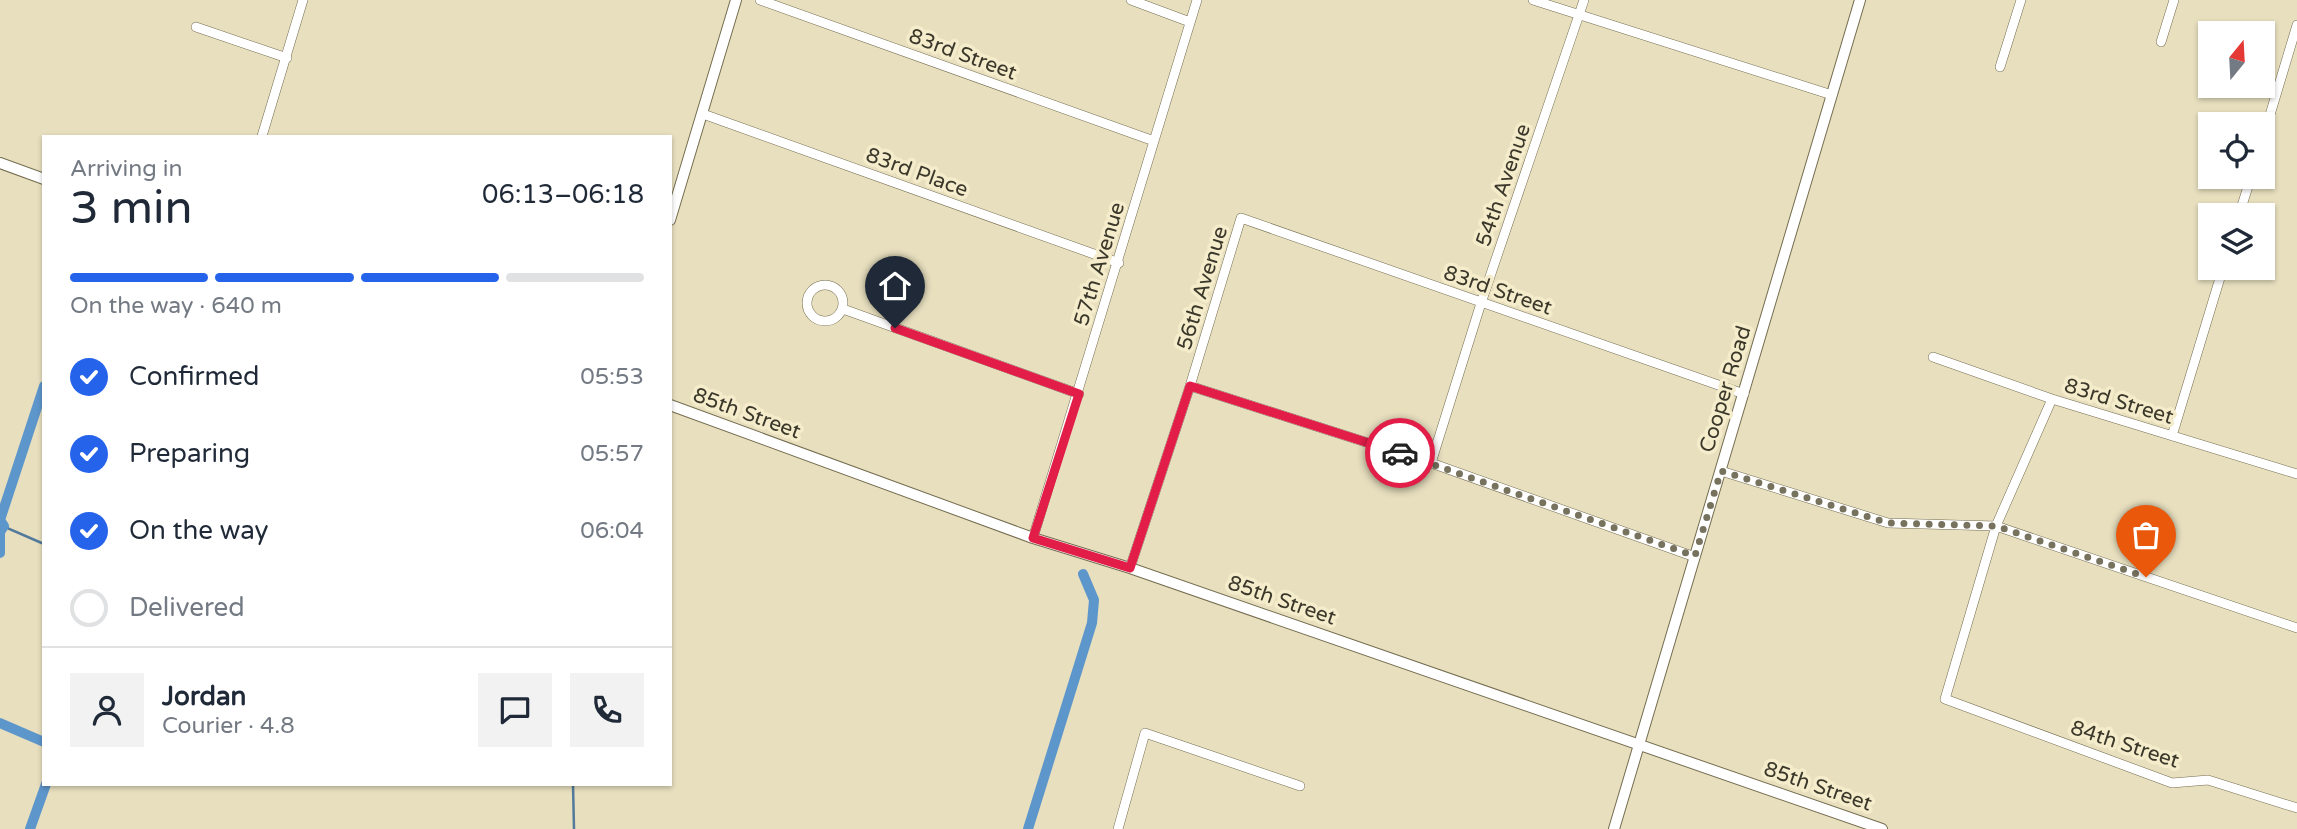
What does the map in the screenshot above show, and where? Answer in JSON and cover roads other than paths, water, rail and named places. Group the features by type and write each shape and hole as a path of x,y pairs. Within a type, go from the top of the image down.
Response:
{"street":[{"path":"262,135 303,0"},
{"path":"672,214 736,0"},
{"name":"83rd Street","path":"760,0 1154,141"},
{"path":"1130,0 1191,22"},
{"name":"57th Avenue","path":"1033,538 1197,0"},
{"path":"1534,0 1832,95"},
{"name":"54th Avenue","path":"1431,463 1584,0"},
{"name":"Cooper Road","path":"1614,829 1860,0"},
{"path":"2000,67 2021,0"},
{"path":"2161,42 2174,0"},
{"path":"2271,112 2297,25"},
{"path":"196,27 287,58"},
{"name":"83rd Place","path":"704,114 1118,263"},
{"path":"0,163 42,178"},
{"name":"83rd Street","path":"1241,218 1744,394"},
{"name":"56th Avenue","path":"1130,568 1190,386 1241,218"},
{"path":"2172,436 2219,280"},
{"path":"831,286 840,292 843,309 835,319 823,322 812,316 808,299 814,289 831,286"},
{"path":"843,309 1079,394"},
{"name":"83rd Street","path":"1933,358 2052,399 2296,471"},
{"path":"1190,386 1431,463 1695,556"},
{"path":"1996,526 2052,399"},
{"name":"85th Street","path":"672,406 1033,538 1130,568 1882,829"},
{"path":"1721,471 1888,523 1996,526 2297,628"},
{"name":"84th Street","path":"1996,526 1945,699 2172,783 2208,780 2297,808"},
{"path":"1118,829 1145,733 1300,786"}],"waterway":[{"path":"0,532 4,526 0,520 42,392"},
{"path":"0,525 42,543"},
{"path":"0,534 0,553"},
{"path":"1028,829 1092,623 1094,600 1083,574"},
{"path":"0,723 42,741"},
{"path":"30,829 45,786"},
{"path":"573,786 574,829"}]}
